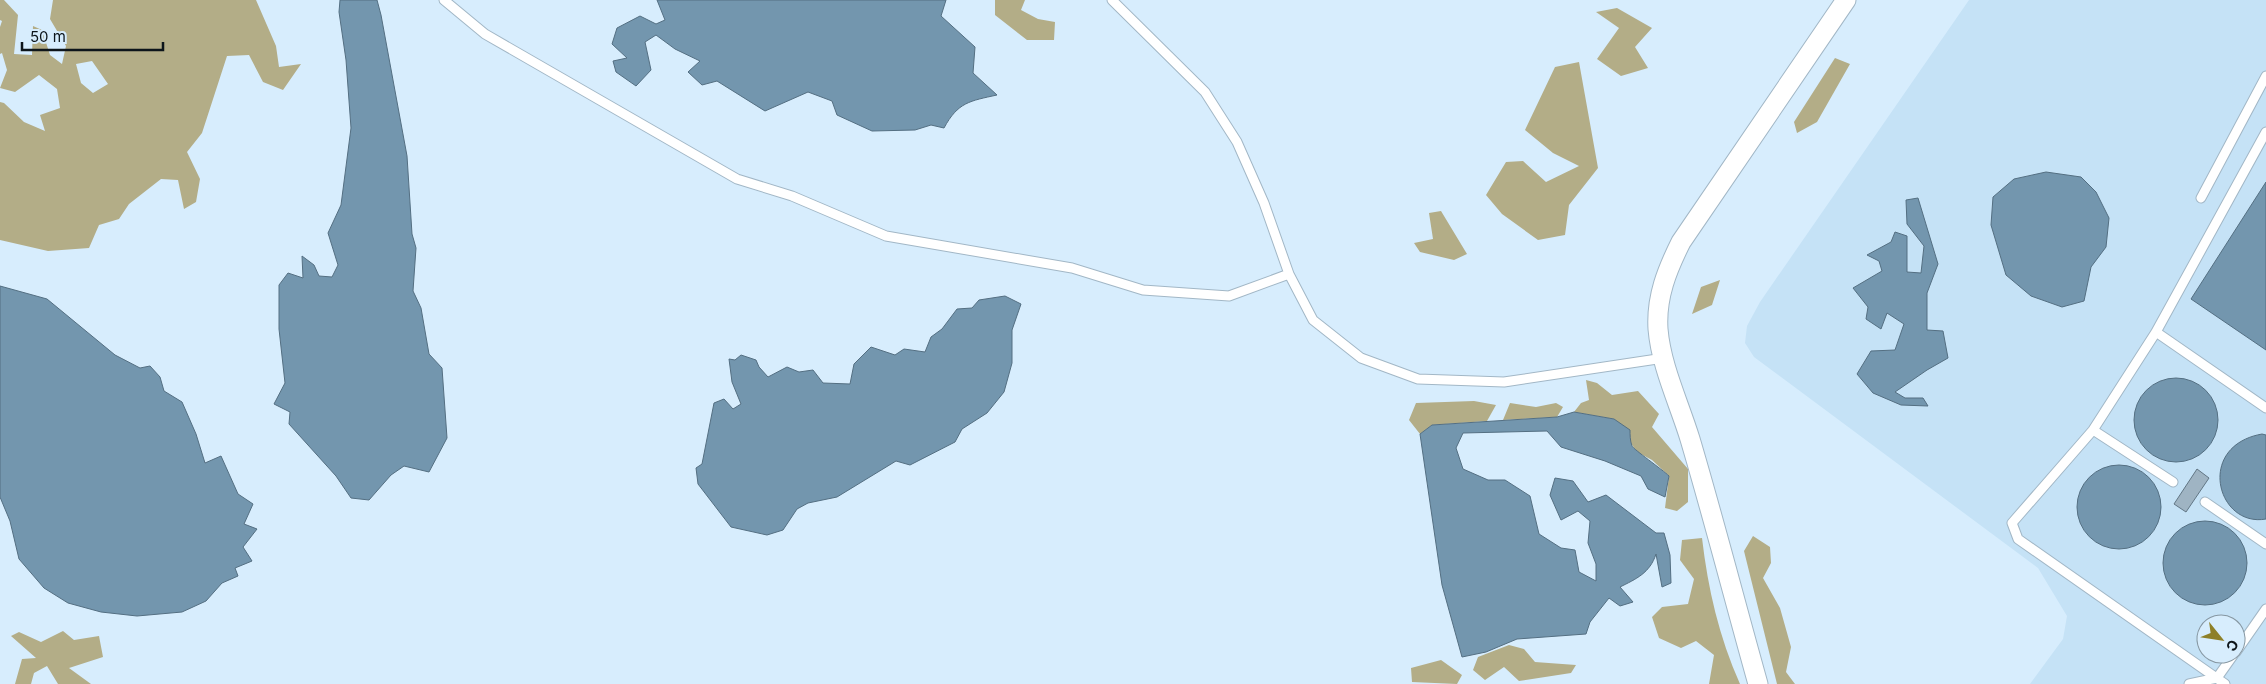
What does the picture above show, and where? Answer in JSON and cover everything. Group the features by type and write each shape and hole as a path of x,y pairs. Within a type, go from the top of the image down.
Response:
{"street":[{"path":"1758,684 1690,439 1664,358 1658,329 1660,298 1665,274 1682,242 1846,0"}],"lane":[{"path":"444,0 485,34 737,179 792,196 886,236 1072,268 1143,290 1229,296 1289,274"},
{"path":"1112,0 1205,92 1237,142 1264,203 1289,274 1313,320 1361,358 1418,379 1504,382 1664,358"},
{"path":"2201,198 2266,76"},
{"path":"2221,681 2018,538 2012,523 2093,430 2156,332 2266,132"},
{"path":"2156,332 2266,408"},
{"path":"2093,430 2173,482"},
{"path":"2206,502 2266,544"},
{"path":"2246,637 2266,609"},
{"path":"2221,681 2230,664"},
{"path":"2188,684 2221,681"}],"shaded area":[{"path":"0,0 4,0 18,15 14,54 32,55 33,26 42,30 50,55 62,64 66,46 50,19 53,0 256,0 276,46 279,67 301,64 283,90 263,82 249,55 227,56 202,133 187,152 200,179 196,202 184,209 178,180 161,179 129,204 119,219 99,225 89,248 48,251 0,240 0,102 4,103 24,122 45,131 40,115 60,108 57,89 39,75 15,92 0,88 7,70 2,53 0,54 0,27 2,21 0,20","holes":["92,61 108,84 93,93 81,83 76,64"]},
{"path":"340,0 377,0 381,15 407,156 412,234 416,248 413,291 421,308 429,354 442,368 447,438 429,472 404,466 391,475 369,500 351,498 336,476 289,424 290,412 274,404 285,383 279,329 279,285 288,273 303,278 302,256 314,265 319,276 332,277 338,265 328,233 341,205 351,128 346,60 339,12"},
{"path":"657,0 946,0 941,16 975,47 973,73 997,95 966,104 954,113 944,128 931,125 915,130 872,131 837,115 832,101 808,92 765,111 717,81 702,85 688,72 700,61 675,49 656,35 645,42 651,70 636,86 616,72 613,61 627,58 612,44 617,28 640,16 656,24 665,20"},
{"path":"995,0 1025,0 1021,10 1038,19 1055,22 1054,40 1027,40 995,15"},
{"path":"1969,0 2266,0 2266,684 2030,684 2063,639 2067,616 2038,568 1754,357 1745,343 1747,326 1760,302"},
{"path":"1617,8 1652,28 1635,47 1648,68 1621,76 1597,59 1619,28 1596,12"},
{"path":"1835,58 1850,64 1817,122 1797,133 1794,122"},
{"path":"1579,62 1598,168 1569,205 1565,235 1538,240 1502,214 1486,195 1506,162 1523,161 1546,182 1579,166 1553,153 1525,130 1555,67"},
{"path":"2046,172 2081,177 2096,192 2109,218 2106,247 2091,267 2084,301 2062,307 2031,296 2006,275 1991,225 1993,197 2014,179"},
{"path":"2266,182 2266,350 2191,299"},
{"path":"1918,198 1938,264 1927,293 1927,330 1943,331 1948,358 1895,392 1905,398 1923,398 1928,406 1901,405 1873,393 1857,374 1871,351 1895,350 1904,324 1887,313 1881,329 1866,319 1868,307 1853,288 1882,271 1879,261 1867,255 1891,242 1895,232 1907,236 1907,272 1921,273 1924,246 1907,224 1906,200"},
{"path":"1441,211 1467,254 1454,260 1420,252 1414,243 1433,239 1429,213"},
{"path":"1720,280 1712,305 1692,314 1701,287"},
{"path":"0,286 47,299 115,355 140,368 150,366 160,377 164,391 182,402 196,434 205,463 221,456 238,494 253,504 244,524 257,529 243,547 252,561 235,568 238,576 222,583 206,601 182,612 137,616 101,612 68,603 44,588 19,559 10,521 0,497"},
{"path":"1005,296 1021,304 1012,330 1012,363 1004,392 987,413 962,429 955,442 910,465 896,461 837,497 808,503 797,509 783,530 767,535 731,527 698,484 696,468 702,464 714,403 724,399 733,409 741,404 732,382 729,359 735,360 741,355 756,360 759,367 768,377 787,367 799,372 813,370 823,383 850,384 854,364 871,347 895,355 904,349 925,352 931,337 942,329 957,309 972,308 979,300"},
{"path":"2168,378 2184,378 2200,385 2211,396 2218,412 2215,436 2206,450 2200,455 2184,462 2168,462 2152,455 2141,444 2134,428 2134,412 2141,396 2152,385"},
{"path":"1586,380 1597,383 1612,395 1638,391 1659,414 1652,427 1688,469 1688,502 1677,511 1665,508 1669,476 1652,460 1637,452 1614,419 1574,412 1581,403 1589,400"},
{"path":"1474,401 1496,405 1487,421 1432,425 1420,434 1409,420 1416,403"},
{"path":"1510,403 1536,407 1556,403 1563,407 1557,417 1503,420"},
{"path":"1574,412 1614,419 1630,430 1632,446 1669,476 1665,497 1648,489 1641,476 1605,461 1561,447 1547,431 1463,433 1456,448 1463,469 1488,480 1505,480 1530,496 1539,534 1561,548 1575,550 1579,572 1596,581 1596,564 1588,543 1590,521 1578,511 1561,520 1550,495 1555,478 1573,481 1588,502 1606,495 1656,533 1664,533 1670,555 1671,583 1662,587 1656,554 1646,571 1620,587 1633,602 1620,606 1609,598 1590,622 1586,634 1517,639 1486,652 1462,657 1442,585 1420,434 1432,425 1557,417"},
{"path":"2262,434 2266,435 2266,519 2249,518 2235,511 2226,499 2220,484 2221,469 2227,454 2241,441"},
{"path":"2111,465 2127,465 2143,472 2154,483 2161,499 2158,523 2149,537 2143,542 2127,549 2111,549 2095,542 2084,531 2077,515 2077,499 2084,483 2095,472"},
{"path":"2197,521 2213,521 2229,528 2240,539 2247,555 2244,579 2235,593 2229,598 2213,605 2197,605 2181,598 2170,587 2163,571 2163,555 2170,539 2181,528"},
{"path":"1753,536 1770,547 1771,563 1763,578 1780,608 1791,647 1786,672 1795,684 1777,684 1744,551"},
{"path":"1702,538 1715,612 1726,649 1740,684 1709,684 1714,655 1696,641 1681,648 1659,638 1652,617 1662,607 1688,604 1694,579 1680,560 1682,540"},
{"path":"63,631 74,640 99,636 103,657 69,668 91,684 58,684 47,666 34,673 31,684 15,684 22,659 36,658 11,636 19,632 41,642"},
{"path":"1509,645 1524,649 1535,662 1576,665 1571,673 1519,681 1504,667 1485,680 1473,670 1478,657"},
{"path":"1441,660 1462,675 1457,684 1412,682 1411,668"}],"building":[{"path":"2197,469 2209,478 2186,512 2174,504"}]}
